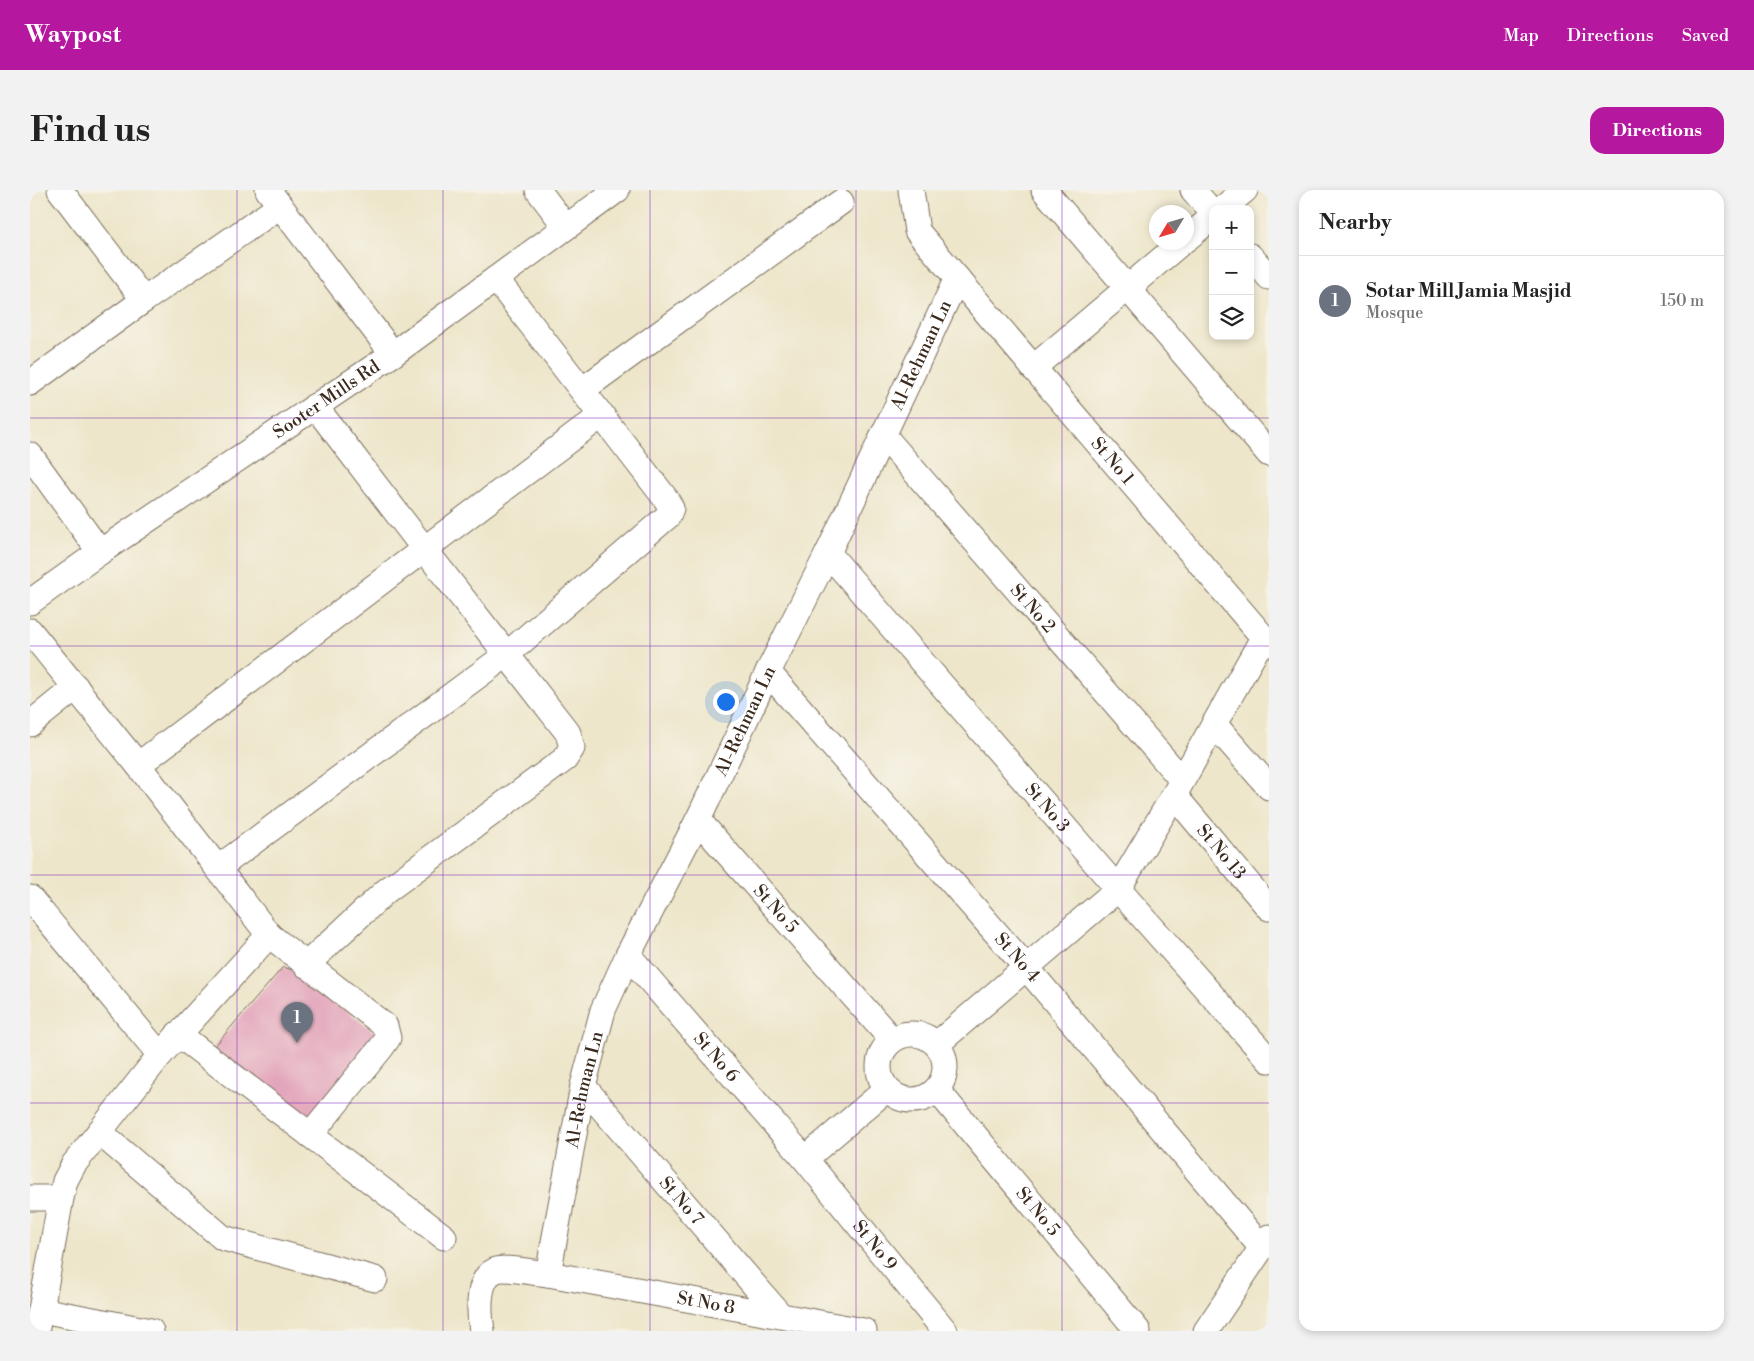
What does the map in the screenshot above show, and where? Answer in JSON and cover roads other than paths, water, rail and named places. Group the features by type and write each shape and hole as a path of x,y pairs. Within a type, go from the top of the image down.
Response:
{"street":[{"path":"60,190 144,300"},
{"path":"538,190 565,226"},
{"name":"Sooter Mills Rd","path":"30,602 100,552 393,354 565,226 617,190"},
{"name":"Al-Rehman Ln","path":"548,1274 583,1086 603,1010 828,553 957,278 917,231 911,190"},
{"path":"1044,190 1269,454"},
{"path":"1194,190 1209,207"},
{"path":"1227,205 1245,190"},
{"path":"30,383 144,300 274,198 393,354"},
{"path":"582,390 841,202"},
{"path":"1194,232 1209,220"},
{"path":"1033,368 1173,250"},
{"path":"1254,260 1269,277"},
{"name":"St No 1","path":"957,278 1266,641"},
{"path":"218,868 506,655 668,516 671,508 666,499 496,279"},
{"path":"306,965 386,891 565,759 572,748 568,733 315,406"},
{"path":"138,765 602,415"},
{"name":"St No 2","path":"882,435 1178,788"},
{"path":"30,455 100,552"},
{"name":"St No 3","path":"828,553 1118,889 1269,1060"},
{"path":"30,631 138,765 270,935 385,1026 388,1038 310,1135"},
{"path":"937,1044 1118,889 1214,724 1266,641"},
{"name":"St No 4","path":"768,672 1265,1242"},
{"path":"30,724 76,687"},
{"path":"1214,724 1269,787"},
{"name":"St No 13","path":"1178,788 1269,908"},
{"name":"St No 5","path":"698,820 892,1040"},
{"path":"30,898 160,1055"},
{"path":"151,1331 39,1320 60,1198 65,1181 74,1164 160,1055 270,935"},
{"name":"St No 6","path":"628,956 805,1159"},
{"path":"910,1033 929,1038 937,1044 946,1062 946,1073 937,1090 928,1097 906,1100 896,1096 887,1089 881,1080 879,1069 882,1053 892,1040 910,1033"},
{"path":"178,1034 444,1237"},
{"name":"St No 7","path":"583,1086 780,1315"},
{"path":"805,1159 887,1089"},
{"name":"St No 5","path":"937,1090 1138,1331"},
{"path":"99,1132 223,1238 375,1279"},
{"name":"St No 9","path":"805,1159 945,1331"},
{"path":"30,1198 60,1198"},
{"path":"1206,1331 1265,1242"},
{"name":"St No 8","path":"482,1331 480,1315 482,1286 492,1273 502,1268 548,1274 864,1331"}],"place":[{"name":"Sotar Mill Jamia Masjid","path":"297,1043"}]}
